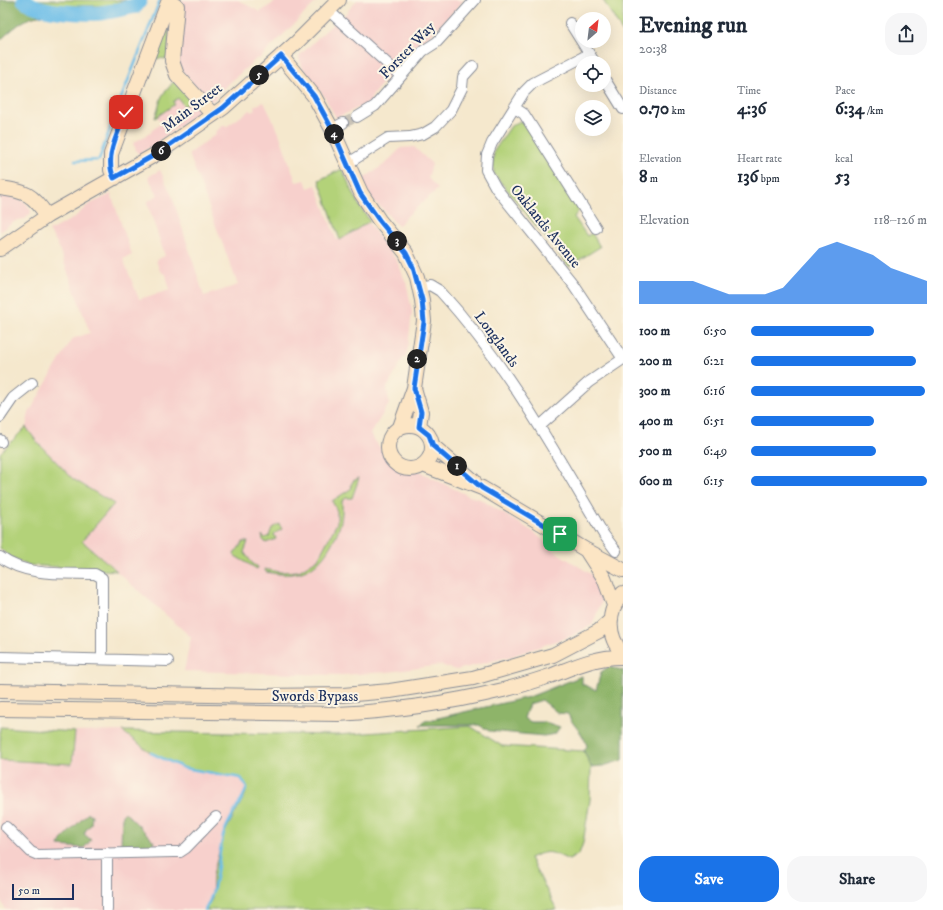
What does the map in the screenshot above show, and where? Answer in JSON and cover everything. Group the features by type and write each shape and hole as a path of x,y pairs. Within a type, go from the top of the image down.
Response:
{"main road":[{"path":"114,178 111,170 111,154 169,0 177,6 172,61 177,75 213,115"},
{"name":"Main Street","path":"0,249 47,216 158,153 213,115 281,56 339,0"},
{"path":"281,56 338,126 347,164 366,203 406,253 413,267 419,287 424,322 414,388 400,427 390,436 388,442 388,452 392,460 396,465 407,469 423,465 482,488 586,550 623,570"},
{"path":"0,188 14,190 31,196 38,202 47,216"},
{"path":"414,388 421,412 419,427"},
{"path":"400,427 412,425 419,427 429,435 433,446 482,488"},
{"path":"423,465 431,455 433,446"},
{"path":"586,550 604,578 614,605"},
{"path":"623,593 614,605 611,620 612,636 623,655"},
{"name":"Swords Bypass","path":"0,692 263,696 390,691 473,678 553,655 599,631 611,620"},
{"name":"Swords Bypass","path":"0,709 338,714 376,712 455,701 544,678 592,660 623,655"}],"street":[{"name":"Forster Way","path":"357,117 375,106 427,47 437,42 471,2"},
{"path":"329,11 401,76"},
{"path":"570,22 589,54"},
{"name":"Oaklands Avenue","path":"589,54 533,83 524,92 492,143 487,155 486,170 490,179 573,284 623,359"},
{"path":"347,164 388,138 410,137 423,134 435,127 452,110 462,88 463,77 473,66"},
{"path":"611,89 623,109"},
{"path":"515,108 524,114 596,228"},
{"name":"Longlands","path":"419,287 434,287 459,311 486,346 540,426 604,536 616,551"},
{"path":"540,426 589,382 623,359"},
{"path":"0,418 13,398 32,383"},
{"path":"0,557 16,567 30,571 95,574 102,578 102,659"},
{"path":"0,657 168,661"},
{"path":"6,827 30,852 38,855 180,852 216,816"},
{"path":"107,910 108,853"}],"shaded area":[{"path":"182,0 238,0 260,12 278,0 318,0 259,59 257,58 216,95 216,98 212,101 207,101 176,63"},
{"path":"357,0 464,0 432,34 416,45 397,65 371,97 371,102 336,118 324,96 303,69 299,58 300,55 335,22 337,24"},
{"path":"178,98 195,99 203,110 158,141 159,142 138,154 133,143 152,132 151,131 162,123 157,116 174,105 173,102"},
{"path":"264,102 279,133 296,182 305,180 308,188 316,185 336,239 340,240 368,222 397,261 407,285 412,312 408,347 405,358 403,358 387,388 389,404 370,434 381,449 392,457 469,496 480,499 535,533 556,552 597,578 602,601 592,625 571,636 512,656 456,670 441,665 388,672 341,675 184,671 191,637 82,541 113,504 73,479 37,442 26,427 29,413 72,339 90,333 57,243 49,231 74,218 88,205 111,194 132,255 123,259 139,299 170,290 166,275 160,271 156,260 165,256 147,202 158,195 148,177 160,170 172,196 204,296 238,285 189,154 216,134 215,132 224,125 226,127 250,110 251,112 255,110 254,106"},
{"path":"414,147 432,164 428,178 438,189 407,216 398,226 381,207 376,204 363,184 363,179 385,164 401,148"},
{"path":"0,195 21,200 26,203 31,211 25,219 17,220 0,231"},
{"path":"122,731 151,753 184,768 241,778 247,787 245,795 224,834 213,874 212,899 205,910 6,910 1,900 0,888 0,760 72,764 75,732"}],"green space":[{"path":"0,0 126,0 107,6 68,6 56,16 38,16 25,20 0,40"},
{"path":"0,0 18,0 31,8 56,16 39,16 25,20 0,40"},
{"path":"603,0 623,0 623,33 611,12"},
{"path":"171,11 168,59 154,58"},
{"path":"174,81 195,99 184,106 178,98 173,102 175,104 155,118 162,96"},
{"path":"520,121 524,122 580,209 574,217 587,236 592,233 600,247 569,266 494,174 494,151 511,126"},
{"path":"342,169 359,205 370,221 340,240 319,180"},
{"path":"26,427 37,442 73,479 114,504 82,541 117,571 27,565 7,555 0,548 0,453"},
{"path":"359,478 352,498 346,498 342,501 342,514 339,529 331,545 318,562 304,571 296,573 277,574 266,572 264,569 280,572 299,571 318,559 337,523 337,511 332,501 352,488 351,485 353,481"},
{"path":"279,524 282,529 274,534 276,539 266,543 263,540 262,535 265,538 269,536 272,528"},
{"path":"243,542 248,542 244,552 252,563 258,567 257,569 235,556 234,554"},
{"path":"608,667 623,670 623,760 603,766 591,767 584,751 587,746 585,741 568,714 558,713 542,700 529,704 524,718 531,722 545,722 560,727 555,734 544,736 489,731 479,725 420,725 425,721 529,697 582,676 582,684 596,690 601,672"},
{"path":"470,726 502,746 584,751 591,767 590,800 583,843 579,854 569,860 550,853 542,853 530,858 557,910 205,910 212,899 213,874 224,834 245,795 247,787 241,778 184,768 151,753 122,731 336,735"},
{"path":"0,727 75,732 72,764 0,760"},
{"path":"125,812 154,842 151,847 125,847 121,845 122,815"},
{"path":"88,813 92,815 91,825 87,828 84,834 91,840 84,848 59,846 61,840"}],"waterway":[{"path":"24,0 30,4 48,10 92,13 109,12 136,6 140,0"},
{"path":"120,101 160,0"},
{"path":"75,161 99,160 115,114"},
{"path":"151,753 184,768 241,778 247,787 225,830 221,845 215,884 205,910"}],"tunnel":[{"path":"343,123 357,117"}],"route":[{"path":"126,112 111,154 110,164 114,178 146,161 223,108 281,56 296,72 323,110 360,193 379,220 406,253 417,277 422,300 424,322 416,363 414,388 421,412 419,427 429,435 433,446 482,488 560,534"}]}
